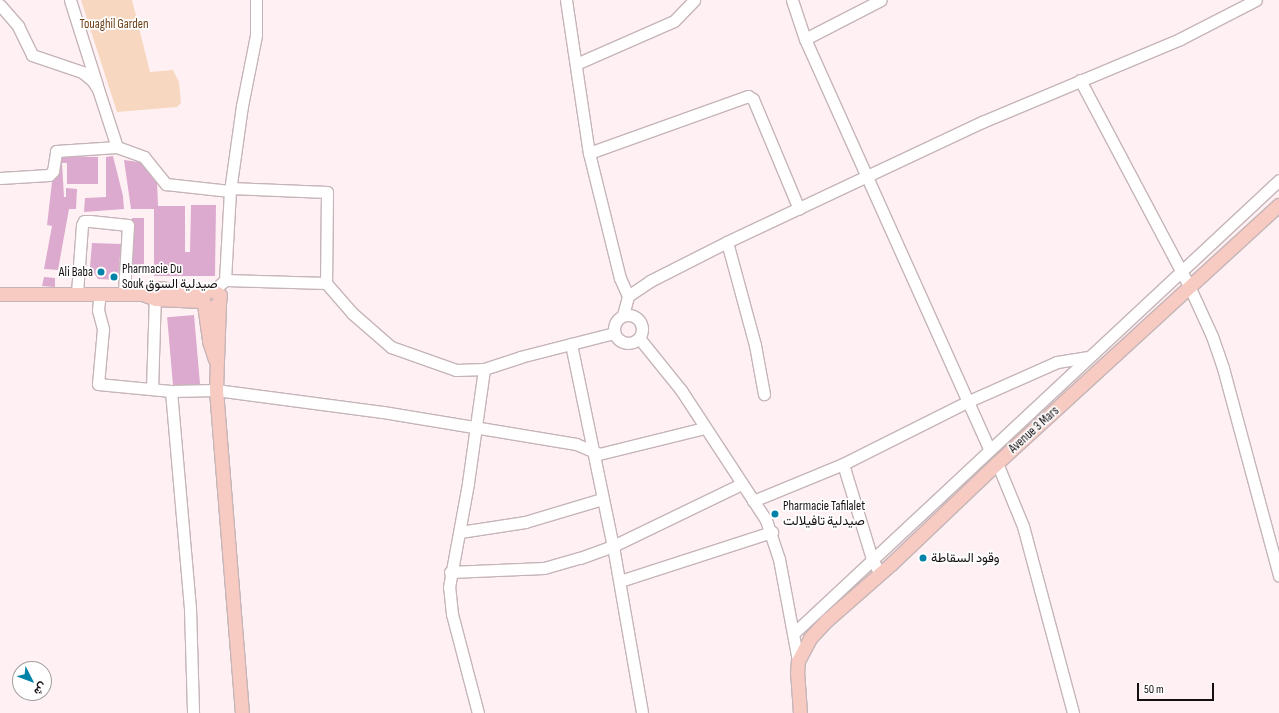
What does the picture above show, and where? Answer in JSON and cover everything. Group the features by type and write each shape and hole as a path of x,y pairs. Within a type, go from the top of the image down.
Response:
{"main road":[{"name":"Avenue 3 Mars","path":"798,662 810,638 827,620 880,574 998,462 1279,205"},
{"path":"0,294 124,293 206,297"},
{"path":"206,297 212,308 219,303 219,343 215,359 216,390 242,713"},
{"path":"206,297 211,348 215,359"},
{"path":"798,662 797,674 800,713"}],"street":[{"path":"70,0 116,148"},
{"path":"225,280 230,189 242,106 256,36 256,0"},
{"path":"566,0 589,153 620,278 628,296 624,315 614,324 614,333 625,343 639,338"},
{"path":"576,64 674,22 694,0"},
{"path":"792,0 805,39 868,177 934,329 969,401 989,448"},
{"path":"805,39 882,0"},
{"path":"628,296 650,281 727,242 1080,80 1180,39 1256,0"},
{"path":"0,5 18,26 32,55 82,72 98,89"},
{"path":"1080,80 1190,288 1223,368 1279,576"},
{"path":"589,153 748,96 753,99 799,209"},
{"path":"0,178 49,175 53,171 56,150 116,148 144,157 166,184 230,189 327,192 326,283 352,313 391,347 456,370 484,369 520,356 614,333"},
{"path":"795,632 989,448 1279,180"},
{"path":"77,293 82,225 84,221 90,221 128,225 124,293"},
{"path":"727,242 755,345 764,394"},
{"path":"206,297 225,280 326,283"},
{"path":"100,293 98,310 103,329 98,384 171,391 216,390 475,426 576,444 592,453 604,454 704,428"},
{"path":"152,389 156,294"},
{"path":"624,315 632,315 639,321 642,329 639,338"},
{"path":"639,338 681,390 772,532 795,632 798,662"},
{"path":"571,344 592,453 620,582 642,713"},
{"path":"753,501 843,464 969,401 1057,362 1087,357"},
{"path":"478,713 452,614 450,572 460,532 484,369"},
{"path":"171,391 190,609 193,713"},
{"path":"998,462 1022,526 1072,713"},
{"path":"843,464 872,559 880,574"},
{"path":"450,572 544,568 613,546 741,484"},
{"path":"460,532 525,522 602,499"},
{"path":"620,582 772,532"}],"green space":[{"name":"Touaghil Garden","path":"81,0 132,0 150,72 173,70 179,82 181,103 177,107 117,112"}],"building":[{"path":"55,156 98,157 98,184 67,184 67,163 62,163 64,197 66,197 66,188 77,189 76,209 69,209 58,270 44,269 52,226 47,225"},
{"path":"113,156 123,196 124,209 84,212 85,198 106,197 106,157"},
{"path":"124,160 146,163 157,180 158,206 185,206 185,252 190,252 191,205 216,205 215,276 154,276 154,209 131,209"},
{"path":"132,218 144,218 144,273 132,273"},
{"path":"92,243 121,244 118,280 98,279 90,267"},
{"path":"44,277 55,278 55,287 42,286"},
{"path":"194,315 200,387 173,389 167,317"}],"place":[{"name":"Ali Baba","path":"101,272"},
{"name":"Pharmacie Du Souk صيدلية السوق","path":"114,277"},
{"name":"Pharmacie Tafilalet صيدلية تافيلالت","path":"775,514"},
{"name":"وقود السقاطة","path":"923,558"}]}
